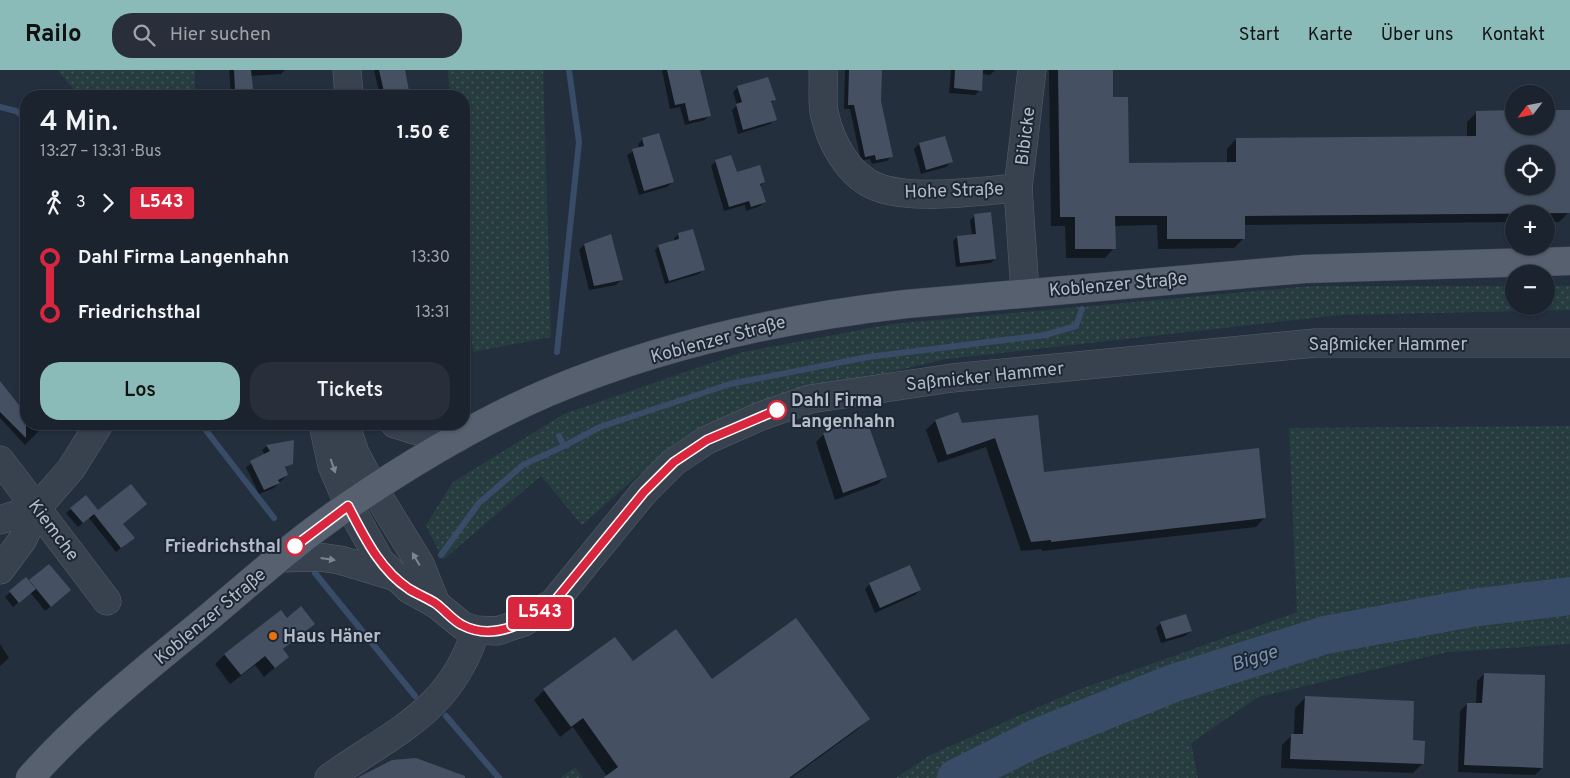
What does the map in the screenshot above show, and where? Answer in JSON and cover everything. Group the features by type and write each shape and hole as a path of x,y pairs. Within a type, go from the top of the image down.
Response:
{"main road":[{"name":"Koblenzer Straße","path":"30,778 117,694 280,558 348,506 457,438 521,404 577,381 737,330 844,311 1025,292 1304,269 1570,261"}],"street":[{"path":"347,70 349,90"},
{"name":"Hohe Straße","path":"823,70 824,111 834,146 856,173 876,187 902,194 1018,188"},
{"name":"Bibicke","path":"1025,292 1018,188 1032,70"},
{"name":"Saßmicker Hammer","path":"324,430 332,466 348,506 368,543 393,576 409,589 436,604 463,626 476,630 497,631 511,628 540,613 554,602 644,492 674,462 716,436 761,416 810,399 952,378 1315,343 1570,344"},
{"path":"0,570 23,539 37,508 71,469 96,430"},
{"name":"Saßmicker Hammer","path":"347,430 355,453 374,489 420,564 436,604"},
{"path":"414,430 457,438"},
{"name":"Kiemche","path":"0,460 107,602"},
{"path":"0,520 37,508"},
{"name":"Saßmicker Hammer","path":"280,558 319,557 340,560 393,576"},
{"path":"329,778 433,705 455,678 476,630"}],"green space":[{"path":"57,70 195,70 195,90 75,90"},
{"path":"448,70 543,70 551,337 473,352 470,318 470,90 450,90"},
{"path":"1312,286 1505,286 1505,311 1340,315 946,359 807,392 704,429 640,474 582,525 541,476 443,560 426,525 453,482 564,414 743,352 891,324"},
{"path":"1555,286 1570,286 1570,310 1555,310"},
{"path":"1570,426 1570,644 1448,652 1258,697 1191,743 1198,778 896,778 930,755 1075,691 1297,612 1289,428"},
{"path":"575,767 583,778 560,778"}],"building":[{"path":"234,70 251,70 253,89 235,90"},
{"path":"379,70 405,70 409,90 384,90"},
{"path":"667,70 700,70 711,116 689,121 685,103 675,105"},
{"path":"849,70 882,70 881,101 893,157 876,160 875,155 865,157 854,105 848,105"},
{"path":"955,70 983,70 982,91 954,88"},
{"path":"1058,70 1113,70 1113,97 1128,97 1129,163 1236,162 1236,138 1476,136 1476,111 1505,110 1505,135 1555,135 1555,110 1570,110 1570,213 1555,213 1555,205 1505,205 1505,214 1245,216 1245,239 1167,239 1167,216 1115,216 1116,249 1075,249 1075,217 1060,217"},
{"path":"768,77 776,100 771,101 777,120 743,130 736,104 742,102 737,86"},
{"path":"659,133 674,182 644,191 632,149 644,146 642,138"},
{"path":"945,136 953,162 926,170 919,143"},
{"path":"731,155 737,172 760,165 765,182 760,184 766,202 751,207 749,201 729,207 715,160"},
{"path":"991,212 996,259 960,263 957,236 976,234 974,214"},
{"path":"693,229 705,270 669,281 658,245 679,239 678,233"},
{"path":"611,234 623,280 594,286 584,244"},
{"path":"0,381 20,406 20,430 26,430 26,438 0,412"},
{"path":"958,412 962,423 1038,415 1044,472 1259,448 1266,518 1051,542 1051,540 1031,542 995,438 947,455 935,420"},
{"path":"866,418 887,477 843,493 823,433"},
{"path":"294,440 293,464 285,467 288,475 278,480 280,483 264,490 250,461 270,451 266,445"},
{"path":"131,484 147,504 123,524 135,538 121,548 94,514 83,523 70,508 86,495 98,510"},
{"path":"49,564 71,590 51,607 29,580"},
{"path":"910,565 921,590 880,608 869,583"},
{"path":"26,577 36,589 19,603 9,591"},
{"name":"Haus Häner","path":"301,606 315,624 283,649 289,657 275,668 265,656 241,675 224,654 281,610 287,618"},
{"path":"1186,614 1192,631 1166,639 1160,622"},
{"path":"796,618 870,719 789,778 603,778 618,767 583,718 571,727 543,689 615,637 633,661 676,629 712,679"},
{"path":"1484,673 1545,675 1543,768 1464,765 1467,703 1482,703"},
{"path":"1305,696 1414,701 1413,740 1425,741 1424,764 1290,759 1291,734 1303,734"},
{"path":"416,758 465,776 465,778 357,778 392,760"}],"waterway":[{"path":"557,352 579,142 569,70"},
{"path":"0,107 20,114"},
{"path":"564,446 600,427 730,384 868,357 1045,335 1076,326 1082,309"},
{"path":"206,430 274,518"},
{"path":"441,555 479,503 523,465 564,446 559,436"},
{"path":"315,573 415,696"},
{"name":"Bigge","path":"956,778 1036,738 1174,683 1325,635 1471,608 1570,596"},
{"path":"446,716 499,778"}],"bus line":[{"name":"L543","path":"295,546 348,506 380,561 393,576 409,589 436,604 463,626 488,631 511,628 540,613 554,602 644,492 674,462 707,440 777,410"}],"place":[{"name":"Dahl Firma Langenhahn","path":"777,410"},
{"name":"Friedrichsthal","path":"295,546"},
{"name":"Haus Häner","path":"273,636"}]}
